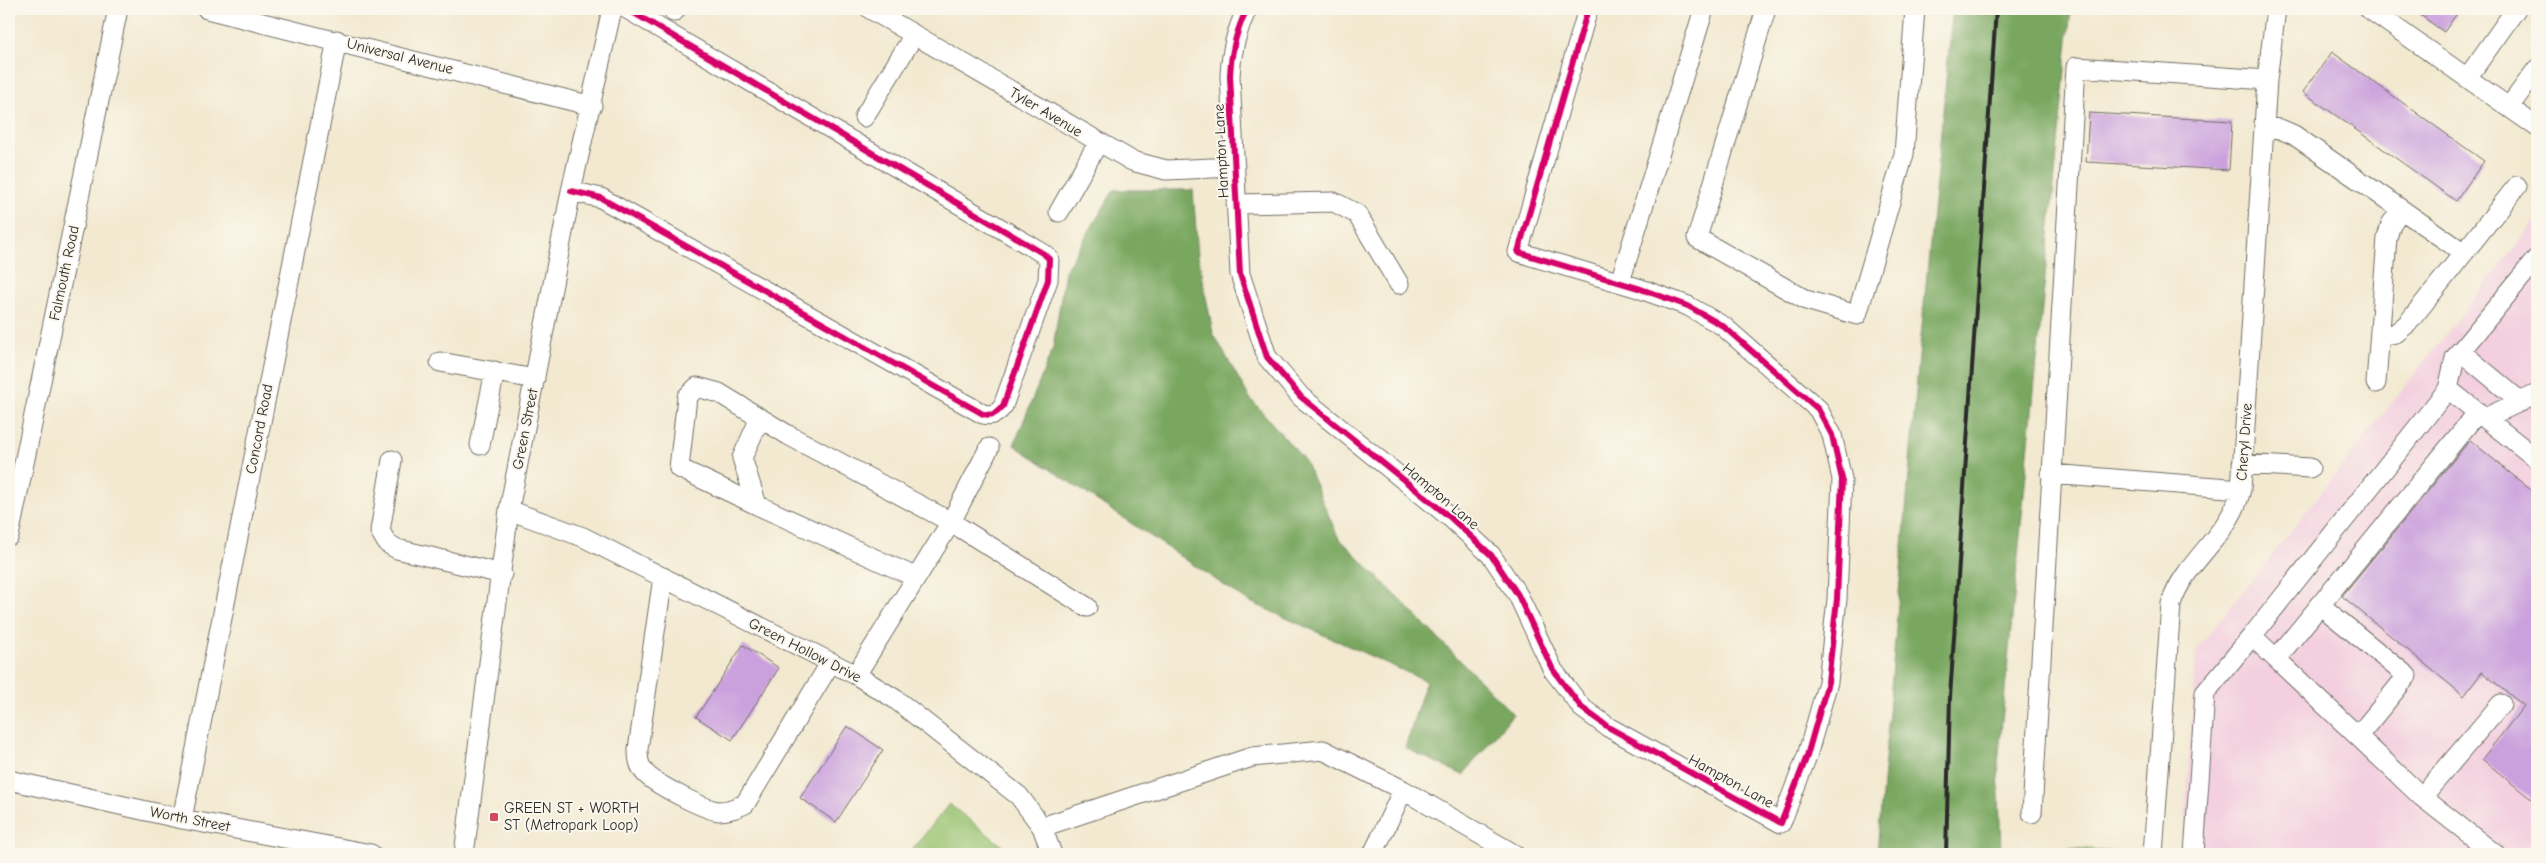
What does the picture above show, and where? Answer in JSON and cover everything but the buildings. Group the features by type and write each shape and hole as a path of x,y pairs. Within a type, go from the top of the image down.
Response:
{"street":[{"name":"Falmouth Road","path":"9,536 118,9"},
{"name":"Universal Avenue","path":"207,9 337,40 592,106"},
{"name":"Green Street","path":"464,854 509,510 571,191 592,106 612,9"},
{"path":"571,191 601,198 983,414 990,416 1003,406 1048,280 1049,259 1044,254 626,9"},
{"name":"Tyler Avenue","path":"870,9 1132,161 1156,169 1178,171 1235,166"},
{"name":"Hampton Lane","path":"1247,9 1237,30 1231,53 1230,76 1240,274 1253,320 1267,357 1301,397 1451,518 1491,555 1518,595 1553,670 1582,708 1608,728 1781,823 1807,756 1828,682 1837,599 1842,479 1832,435 1818,409 1722,326 1688,306 1620,282 1518,252 1588,9"},
{"path":"1620,282 1704,9"},
{"path":"1766,9 1696,238 1806,300 1857,314 1904,154 1915,9"},
{"name":"Cheryl Drive","path":"2153,854 2171,604 2184,577 2231,515 2241,489 2266,80 2276,9"},
{"path":"2369,9 2537,127"},
{"path":"2467,78 2516,9"},
{"path":"864,117 914,35"},
{"name":"Concord Road","path":"182,818 337,40"},
{"path":"2032,813 2076,67 2266,80"},
{"path":"2510,107 2537,69"},
{"path":"2264,126 2280,129 2294,135 2464,253"},
{"path":"1059,212 1098,143"},
{"path":"2380,336 2396,332 2408,323 2517,186"},
{"path":"1236,204 1334,202 1357,214 1398,284"},
{"path":"2376,383 2387,238 2391,224 2400,210"},
{"path":"2194,854 2204,693 2252,636 2448,389 2455,358 2537,258"},
{"path":"2460,351 2529,398"},
{"path":"440,362 535,378"},
{"path":"480,445 495,372"},
{"path":"915,577 679,468 687,396 697,387 719,393 760,418 951,522 1087,607"},
{"path":"2448,389 2537,459"},
{"path":"2276,659 2481,415 2529,398"},
{"path":"757,505 742,458 760,418"},
{"path":"856,675 915,577 951,522 989,448"},
{"path":"392,460 380,531 386,543 397,549 502,574"},
{"path":"2242,464 2310,468"},
{"path":"2051,474 2241,489"},
{"name":"Green Hollow Drive","path":"509,510 584,537 831,662 896,699 1019,796 1042,827 1052,854"},
{"path":"663,577 638,749 638,762 646,775 704,809 733,810 745,804 831,662"},
{"path":"2320,605 2407,676 2358,736"},
{"path":"2252,636 2422,797 2495,854"},
{"path":"2422,797 2501,704"},
{"path":"1042,827 1252,757 1323,750 1403,790 1514,854"},
{"name":"Worth Street","path":"9,780 182,818 371,854"},
{"path":"1373,854 1403,790"}],"shaded area":[{"path":"2537,219 2537,854 2183,854 2196,651"}],"green space":[{"path":"1953,9 2071,9 1998,763 2001,854 1877,854 1919,356"},
{"path":"1114,190 1193,190 1198,256 1213,333 1249,397 1305,461 1338,537 1513,714 1463,775 1405,748 1426,681 1246,600 1014,445 1053,348 1065,271"},
{"path":"949,804 1013,854 909,854"},
{"path":"2069,848 2123,851 2123,854 2068,854"}],"railway":[{"path":"1946,854 1950,697 1996,9"}],"cycle path":[{"path":"571,191 601,198 983,414 994,414 1003,406 1048,280 1049,259 1044,254 627,9"},
{"path":"1247,9 1235,41 1230,76 1240,274 1267,357 1301,397 1451,518 1491,555 1518,595 1553,670 1582,708 1608,727 1781,823 1807,756 1828,682 1837,599 1842,479 1832,435 1818,409 1723,326 1688,306 1638,288 1518,252 1588,9"}],"place":[{"name":"GREEN ST + WORTH ST (Metropark Loop)","path":"494,817"}]}
